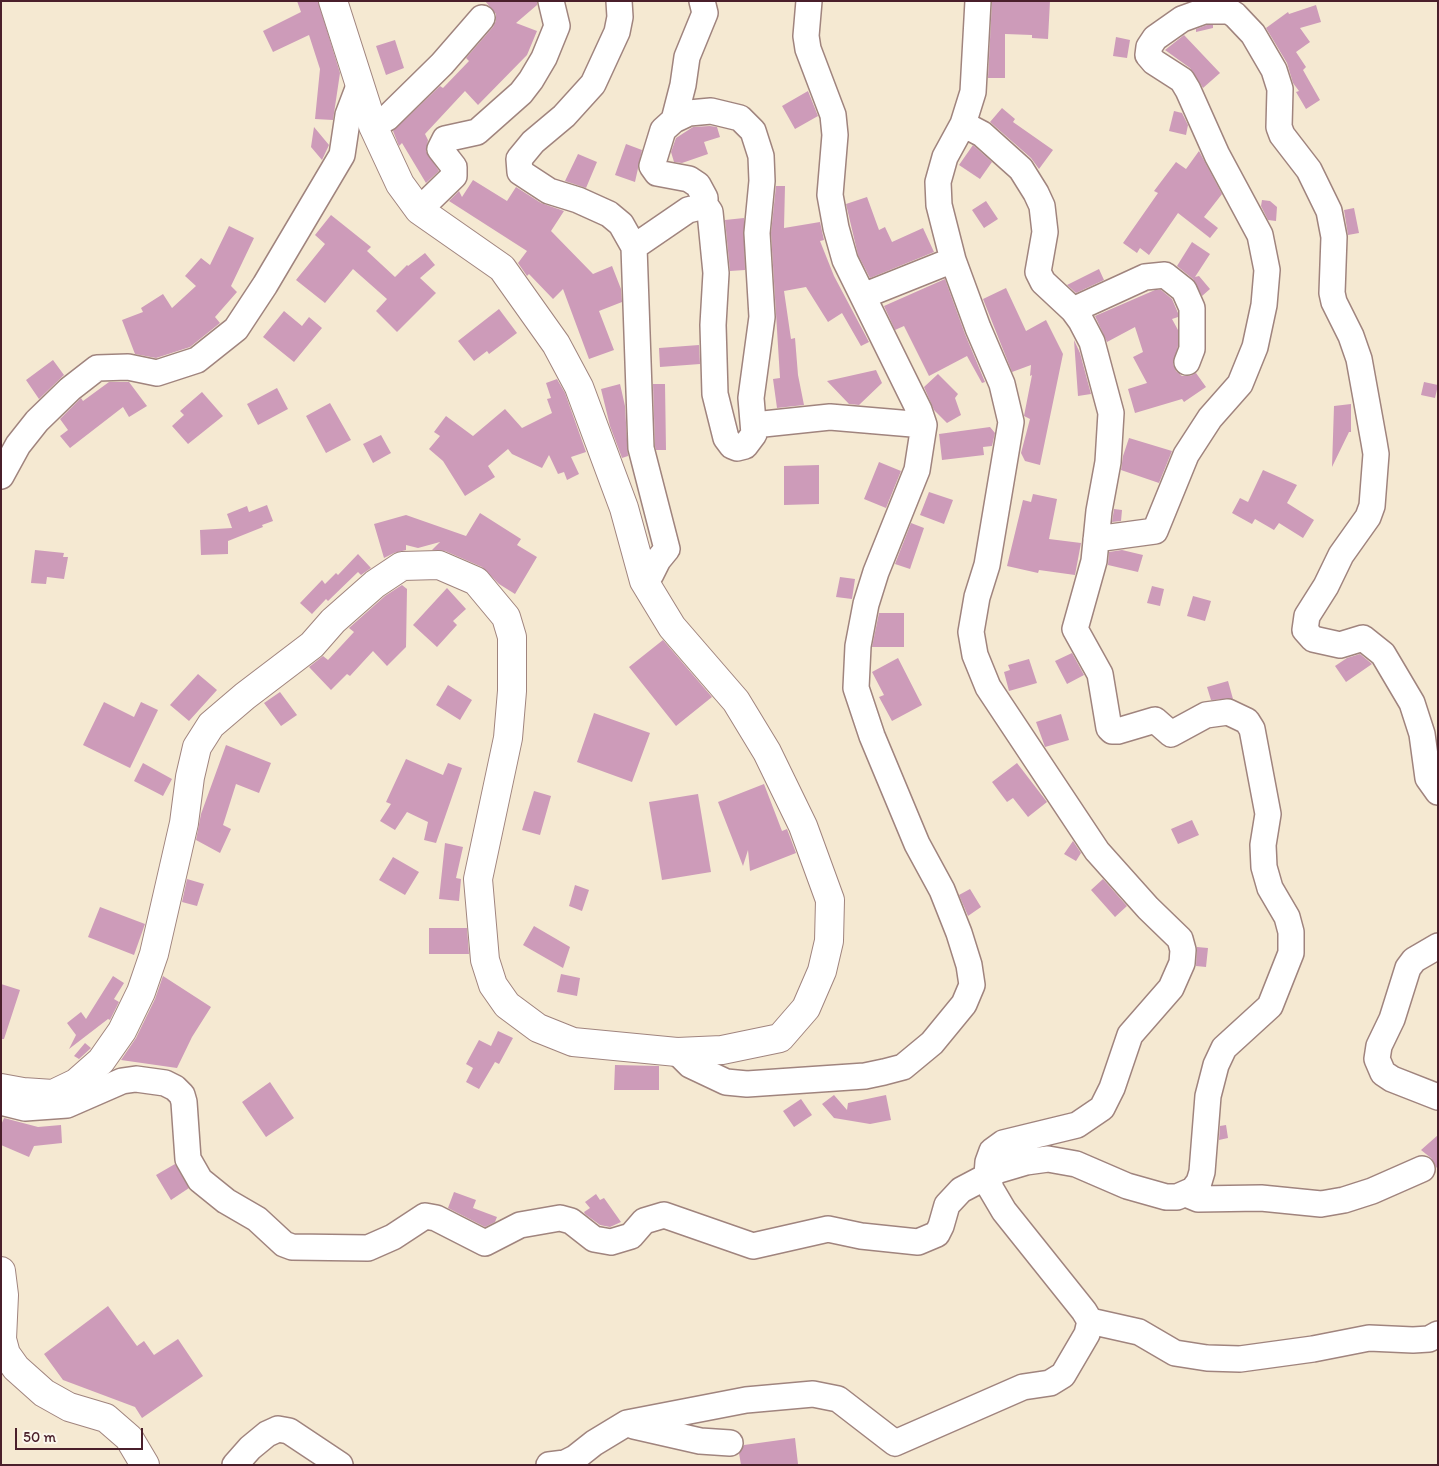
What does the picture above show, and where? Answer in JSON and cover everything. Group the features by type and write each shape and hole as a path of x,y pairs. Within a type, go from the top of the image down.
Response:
{"main road":[{"path":"1,1088 53,1094 76,1082 101,1060 122,1031 141,992 154,954 184,823 190,777 197,747 211,725 245,696 312,645 333,621 375,584 402,566 439,565 476,582 506,617 512,637 512,690 508,738 478,879 485,960 493,985 507,1005 538,1028 573,1042 677,1052 722,1050 780,1038 806,1008 822,971 829,941 830,900 803,826 767,752 736,701 672,627 644,580 624,508 579,388 556,344 502,268 419,210 400,184 373,126 333,1"},
{"path":"1,1271 4,1295 2,1339 6,1354 16,1368 44,1393 69,1407 106,1418 129,1438 145,1465"}],"street":[{"path":"419,210 454,176 454,167 440,150 445,139 477,132 521,93 531,80 544,58 557,26 551,1"},
{"path":"619,1 620,17 617,32 593,84 564,116 533,142 520,159 520,172 549,191 578,200 609,214 622,224 634,247 642,448 667,549 658,560 656,567 644,580"},
{"path":"674,120 683,86 687,57 705,13 702,1"},
{"path":"677,1052 690,1065 726,1082 747,1084 884,1072 903,1067 932,1043 964,1004 972,985 969,965 959,933 942,890 917,844 872,736 856,688 858,646 866,604 876,572 917,470 924,425 919,410 845,260 830,195 835,135 833,115 816,72 806,36 809,1"},
{"path":"549,1465 565,1463 575,1458 594,1443 627,1423 746,1400 813,1394 838,1399 895,1443 1023,1387 1050,1383 1063,1375 1087,1334 1090,1321 1084,1311 1004,1211 991,1188 987,1175 992,1151 1003,1143 1077,1125 1102,1108 1112,1088 1130,1035 1171,988 1182,963 1183,950 1180,939 1148,908 1097,851 988,687 975,655 971,632 977,597 987,565 1011,422 1002,384 974,320 953,260 939,204 938,182 945,157 963,124 973,92 978,1"},
{"path":"1096,539 1155,530 1186,455 1210,418 1240,384 1255,347 1264,305 1267,270 1260,235 1217,155 1182,80 1154,62 1148,55 1148,47 1155,38 1182,19 1204,11 1229,12 1236,15 1253,34 1274,70 1280,89 1279,127 1282,135 1308,170 1329,211 1334,237 1332,293 1334,302 1351,336 1359,359 1374,442 1375,463 1372,506 1368,517 1341,555 1326,586 1307,616 1305,630 1313,639 1340,645 1363,638 1383,654 1412,703 1422,734 1428,778 1438,792"},
{"path":"373,126 387,118 442,64 482,18"},
{"path":"1,476 18,444 37,421 75,385 97,368 128,367 157,373 197,360 236,329 275,270 342,155 348,115 360,86"},
{"path":"634,247 670,220 688,210 700,207 708,208 716,273 712,366 715,394 726,438 732,446 740,448 745,446 752,439 754,425 751,398 762,318 757,233 762,181 761,156 753,131 740,118 711,111 689,113 674,120 663,130 652,166 653,170 657,173 689,179 698,185 705,198 705,203 700,207"},
{"path":"1,1102 25,1108 67,1105 122,1081 136,1079 165,1083 175,1088 182,1094 184,1102 188,1159 200,1180 226,1201 257,1219 284,1244 292,1248 368,1248 393,1237 425,1216 436,1218 485,1244 520,1225 560,1218 571,1222 594,1239 611,1242 631,1236 644,1221 664,1215 753,1246 828,1229 861,1236 918,1242 937,1234 952,1197 987,1175 1026,1162 1048,1159 1076,1164 1126,1186 1166,1197 1177,1197 1186,1194 1199,1182 1202,1172 1208,1096 1216,1066 1224,1048 1275,999 1291,953 1291,932 1287,917 1270,888 1264,867 1263,845 1268,814 1252,729 1247,721 1228,712 1206,715 1171,734 1155,720 1118,731 1112,731 1109,728 1100,674 1075,629 1094,560 1108,462 1111,413 1092,342 1073,310 1043,282 1038,272 1039,256 1044,242 1042,206 1021,169 987,139 963,124"},
{"path":"863,296 953,260"},
{"path":"1073,310 1145,277 1165,275 1184,290 1192,308 1192,350 1187,362"},
{"path":"754,425 830,417 924,425"},
{"path":"1438,946 1414,960 1408,968 1392,1018 1379,1046 1377,1059 1383,1073 1392,1079 1438,1097"},
{"path":"1186,1194 1198,1199 1261,1198 1321,1204 1372,1192 1422,1169"},
{"path":"1090,1321 1139,1332 1176,1353 1207,1358 1240,1359 1285,1354 1369,1338 1413,1340 1429,1339 1438,1334"},
{"path":"627,1423 700,1441 730,1443"},
{"path":"235,1465 250,1448 267,1434 278,1429 289,1430 340,1465"}],"building":[{"path":"297,1 318,1 340,73 333,120 315,119 320,69 309,35 273,52 263,31 301,12"},
{"path":"485,1 537,1 537,5 516,23 537,31 527,55 478,105 465,91 425,134 428,140 426,151 439,171 426,183 402,143 399,146 393,131 440,86 443,88 469,61 466,58 496,21 496,14"},
{"path":"992,1 1050,1 1048,39 1032,38 1032,35 1005,34 1005,78 988,78"},
{"path":"1316,5 1321,22 1300,28 1310,42 1296,52 1306,67 1303,70 1320,100 1306,109 1296,92 1299,91 1293,83 1287,63 1266,28 1288,12 1289,14"},
{"path":"1213,25 1213,28 1196,32 1196,29"},
{"path":"1184,35 1220,73 1203,88 1190,68 1165,50"},
{"path":"1116,37 1130,40 1127,58 1113,56"},
{"path":"395,40 404,68 386,75 376,46"},
{"path":"808,91 818,116 795,129 782,106"},
{"path":"1002,108 1015,119 1013,122 1053,150 1039,169 1031,158 990,122"},
{"path":"1174,111 1182,113 1188,125 1186,135 1169,131"},
{"path":"314,127 329,145 322,160 311,147"},
{"path":"693,127 717,127 720,137 704,142 708,154 682,163 674,162 671,152 676,138"},
{"path":"626,144 642,150 635,182 615,175"},
{"path":"973,145 992,162 980,179 959,165"},
{"path":"1199,151 1222,194 1204,217 1218,228 1210,238 1178,213 1149,255 1140,248 1137,253 1123,243 1158,193 1154,191 1176,162 1186,169"},
{"path":"578,154 597,162 586,188 565,181"},
{"path":"473,180 507,201 516,187 541,203 564,211 551,231 593,274 612,266 621,289 622,302 599,311 614,350 589,359 563,289 553,299 529,274 527,276 518,263 527,251 449,201 459,191 462,197"},
{"path":"776,186 785,186 784,228 820,222 824,240 820,241 834,276 869,342 861,346 842,313 828,322 806,287 784,291 791,339 795,338 798,375 804,405 777,408 773,379 780,378 771,233"},
{"path":"867,197 879,230 885,227 892,242 923,228 934,252 870,278 858,255 846,204"},
{"path":"1262,200 1270,201 1277,207 1276,221 1268,220 1261,206"},
{"path":"986,201 998,219 984,228 972,210"},
{"path":"1354,208 1359,233 1348,235 1344,210"},
{"path":"331,215 371,247 367,251 395,277 407,265 425,253 435,265 420,278 436,293 397,332 376,311 387,299 353,269 325,303 296,280 325,244 315,235"},
{"path":"744,218 745,270 730,271 725,220"},
{"path":"229,226 254,238 231,286 237,292 215,317 220,323 190,347 156,358 135,354 122,320 143,312 141,308 163,294 172,308 196,286 185,276 201,258 210,265"},
{"path":"1192,242 1210,254 1195,277 1199,276 1210,289 1202,296 1193,279 1177,266"},
{"path":"1099,269 1104,280 1076,293 1067,285"},
{"path":"945,279 985,382 982,383 967,356 929,376 904,326 895,330 884,306"},
{"path":"1006,288 1026,331 1046,320 1063,354 1040,465 1025,461 1021,453 1030,419 1024,416 1032,375 1030,376 1031,365 1012,372 983,299"},
{"path":"1155,290 1161,290 1172,299 1178,313 1178,317 1172,319 1178,330 1178,346 1173,364 1176,371 1182,376 1190,376 1196,373 1206,387 1184,402 1182,399 1135,413 1128,389 1147,383 1133,357 1143,352 1135,327 1107,342 1095,316"},
{"path":"499,309 517,333 489,354 487,351 474,361 458,341"},
{"path":"284,311 302,326 309,317 322,328 294,362 263,337"},
{"path":"1074,340 1080,353 1091,394 1078,396"},
{"path":"699,345 700,364 660,367 659,348"},
{"path":"53,360 64,375 39,399 26,380"},
{"path":"876,370 882,383 859,405 849,404 827,381"},
{"path":"938,374 958,394 955,398 961,415 947,423 934,410 924,387"},
{"path":"557,379 565,393 586,452 571,457 579,474 567,480 564,472 558,474 549,455 542,468 512,454 508,449 488,466 495,477 465,496 443,461 429,449 440,436 434,432 446,416 473,436 505,409 522,428 552,413 547,399 551,398 546,383"},
{"path":"109,382 129,382 147,406 129,417 123,407 70,448 60,436 68,430 60,419 81,398 83,401"},
{"path":"1424,382 1438,385 1435,398 1421,395"},
{"path":"620,384 625,406 628,456 622,458 610,426 601,389"},
{"path":"653,384 665,384 666,450 656,450 655,446"},
{"path":"277,388 288,409 258,425 247,404"},
{"path":"202,392 223,416 188,444 172,426 184,415 180,411"},
{"path":"330,403 351,440 326,453 306,416"},
{"path":"1351,404 1351,432 1349,432 1332,467 1334,406"},
{"path":"990,427 995,433 992,446 983,447 984,455 942,460 939,434"},
{"path":"381,435 391,453 373,463 363,444"},
{"path":"1129,438 1172,451 1159,483 1121,470"},
{"path":"879,462 901,471 886,508 864,499"},
{"path":"819,465 819,504 784,505 784,466"},
{"path":"1263,470 1297,485 1287,503 1314,520 1303,538 1279,523 1274,530 1255,519 1252,524 1232,513 1240,498 1248,502"},
{"path":"929,492 953,500 944,524 920,515"},
{"path":"1033,494 1057,499 1049,539 1081,543 1075,575 1039,570 1038,573 1007,566 1023,500 1031,502"},
{"path":"267,505 273,521 228,541 228,554 201,555 200,530 232,528 227,514 247,506 249,512"},
{"path":"1114,509 1122,510 1121,521 1112,522"},
{"path":"480,513 521,539 517,545 537,557 515,594 499,584 482,567 445,551 432,550 440,542 418,548 406,545 406,550 384,558 374,524 406,515 466,536"},
{"path":"911,523 924,528 910,569 895,564"},
{"path":"35,550 64,553 63,557 68,557 64,579 47,577 46,584 31,583"},
{"path":"1122,550 1143,555 1138,572 1108,565 1109,552"},
{"path":"358,554 371,568 361,575 358,572 328,601 326,599 312,614 300,603 322,580 325,584 336,573 338,575"},
{"path":"840,577 855,579 852,599 836,597"},
{"path":"402,585 407,589 406,647 387,666 373,651 350,676 347,674 331,690 309,667 323,656 328,660 354,632 349,628 385,596"},
{"path":"1152,586 1164,589 1160,606 1147,603"},
{"path":"447,588 466,609 453,621 457,625 437,647 413,625"},
{"path":"1193,596 1211,601 1205,621 1187,616"},
{"path":"879,613 904,613 904,647 872,647"},
{"path":"663,640 712,697 676,726 629,667"},
{"path":"1072,653 1084,675 1067,684 1055,661"},
{"path":"1360,654 1372,664 1346,682 1335,666 1347,658"},
{"path":"898,658 922,705 892,721 879,697 884,695 872,672"},
{"path":"1029,659 1037,683 1009,691 1004,672 1010,670 1008,665"},
{"path":"198,674 217,690 189,721 170,705"},
{"path":"1228,681 1233,699 1211,700 1207,687"},
{"path":"448,685 472,700 460,720 436,705"},
{"path":"280,692 297,715 281,726 264,703"},
{"path":"104,702 134,717 141,702 158,710 130,768 83,745"},
{"path":"594,713 650,733 632,782 577,762"},
{"path":"1061,714 1069,740 1045,747 1036,722"},
{"path":"226,745 271,763 259,793 236,784 223,825 231,829 220,853 196,840 201,814"},
{"path":"406,759 443,775 448,763 462,768 436,843 424,840 428,822 407,812 395,830 380,821 391,804 386,802"},
{"path":"143,763 172,779 163,796 134,781"},
{"path":"1017,763 1047,802 1028,817 1013,798 1007,802 992,782"},
{"path":"764,784 782,831 787,829 796,853 750,871 748,850 743,866 718,802"},
{"path":"534,791 551,796 540,835 522,830"},
{"path":"698,794 711,872 662,880 649,802"},
{"path":"1192,820 1199,835 1178,844 1171,829"},
{"path":"1073,841 1081,853 1076,861 1064,854"},
{"path":"445,843 463,847 456,878 461,879 459,901 439,899"},
{"path":"393,857 419,872 405,895 379,880"},
{"path":"187,879 204,884 197,906 182,902"},
{"path":"1103,879 1127,906 1115,917 1091,890"},
{"path":"575,885 589,890 582,911 569,906"},
{"path":"970,889 981,907 968,916 959,895"},
{"path":"100,907 145,924 134,955 88,937"},
{"path":"534,926 570,947 563,968 523,945"},
{"path":"429,928 467,928 469,954 429,954"},
{"path":"1197,947 1208,948 1206,967 1196,966"},
{"path":"561,974 580,978 577,996 557,992"},
{"path":"113,976 124,983 114,999 119,1002 110,1020 108,1019 69,1049 76,1035 67,1023 81,1012 86,1019"},
{"path":"163,976 211,1007 192,1037 177,1068 121,1060 136,1038 155,999"},
{"path":"1,984 20,990 4,1039 1,1039"},
{"path":"498,1031 513,1038 499,1064 495,1062 479,1089 466,1082 473,1068 466,1064 479,1040 491,1046"},
{"path":"85,1043 91,1048 79,1059 74,1056"},
{"path":"615,1065 659,1066 659,1090 614,1090"},
{"path":"270,1082 294,1118 266,1137 242,1102"},
{"path":"834,1095 847,1110 848,1103 886,1095 891,1120 870,1124 834,1118 822,1104"},
{"path":"801,1099 812,1115 794,1127 783,1111"},
{"path":"4,1118 38,1127 61,1125 62,1143 34,1146 29,1157 1,1145 1,1125"},
{"path":"1226,1125 1228,1138 1219,1140 1220,1126"},
{"path":"1438,1135 1438,1170 1431,1158 1421,1150"},
{"path":"175,1164 189,1188 171,1200 156,1175"},
{"path":"454,1192 476,1200 473,1208 497,1217 495,1222 485,1227 448,1208"},
{"path":"596,1194 600,1200 604,1198 621,1222 610,1227 600,1225 585,1214 584,1212 590,1208 585,1202"},
{"path":"108,1306 137,1346 144,1341 154,1355 178,1339 203,1376 142,1418 135,1407 63,1380 44,1354"},
{"path":"795,1438 798,1464 741,1465 739,1453 744,1445"}]}
